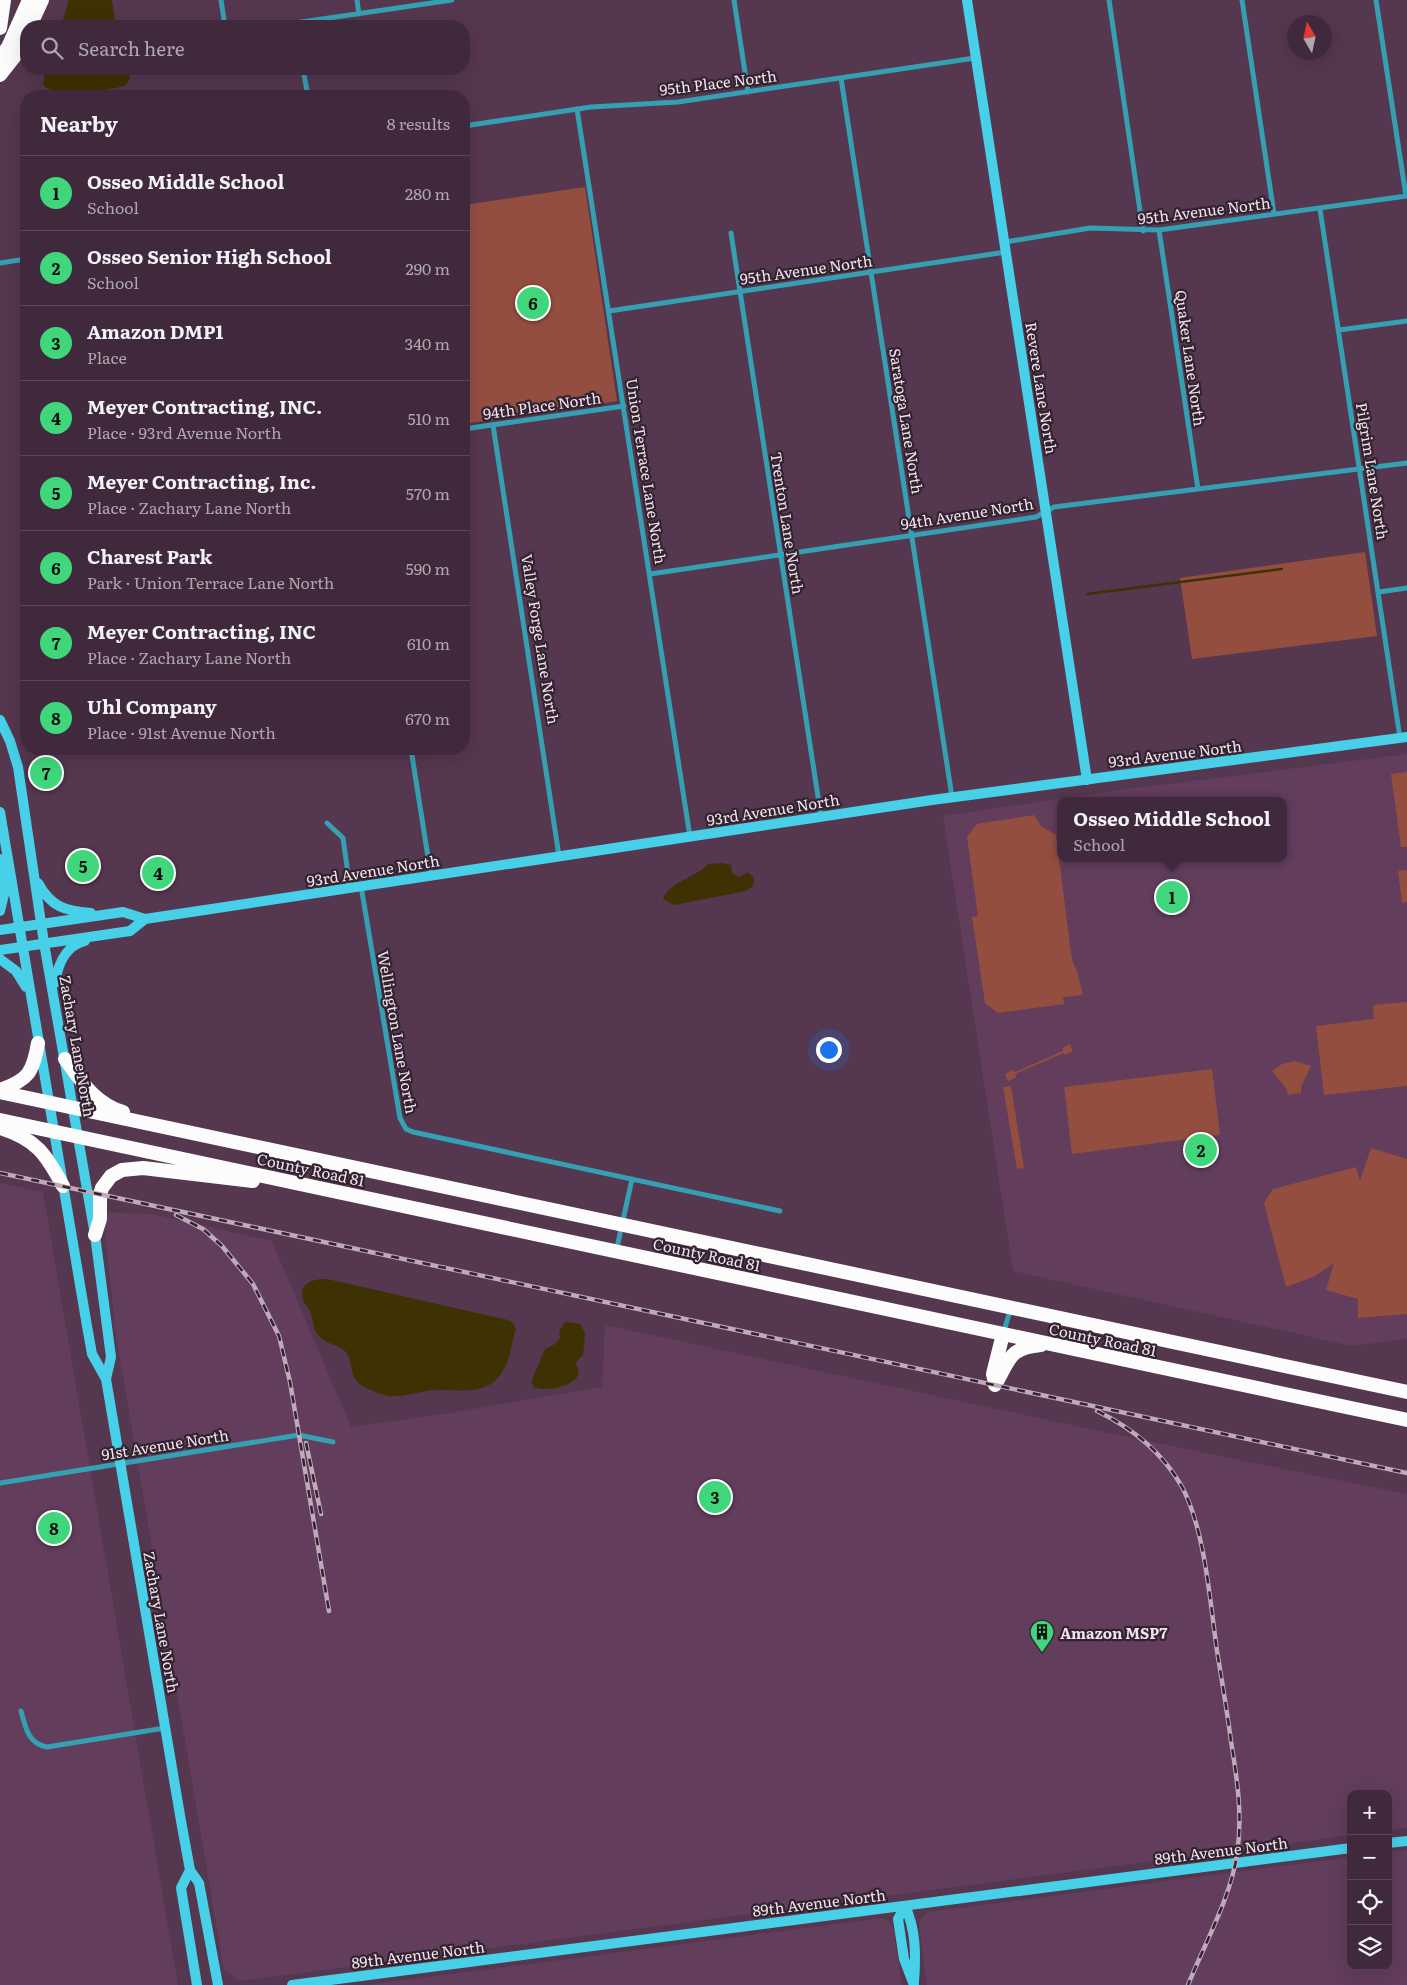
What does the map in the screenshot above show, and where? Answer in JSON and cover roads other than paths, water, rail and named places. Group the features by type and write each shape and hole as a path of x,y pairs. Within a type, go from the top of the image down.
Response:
{"highway":[{"path":"0,28 4,0"},
{"path":"20,20 29,0"},
{"path":"33,20 42,0"},
{"path":"0,58 8,47 20,20"},
{"path":"0,75 20,47"},
{"path":"0,1091 25,1078 35,1063 38,1044"},
{"path":"65,1059 83,1084 103,1103 119,1111 223,1138"},
{"name":"County Road 81","path":"0,1091 1407,1392"},
{"name":"County Road 81","path":"0,1120 1407,1420"},
{"path":"0,1128 20,1135 37,1146 52,1166 63,1186"},
{"path":"95,1236 100,1220 102,1188 111,1176 122,1170 131,1168 314,1187"},
{"path":"1003,1334 993,1374 995,1385 1012,1354 1017,1350 1031,1346 1053,1345"}],"street":[{"path":"221,0 224,20"},
{"path":"357,0 359,14"},
{"path":"325,20 452,0"},
{"path":"734,0 748,92"},
{"name":"Revere Lane North","path":"967,0 1087,780"},
{"path":"1109,0 1143,231"},
{"path":"1242,0 1274,214"},
{"path":"1376,0 1406,196"},
{"name":"95th Place North","path":"470,125 577,109 678,102 975,58"},
{"path":"304,75 307,90"},
{"name":"Saratoga Lane North","path":"841,78 952,798"},
{"name":"Union Terrace Lane North","path":"577,109 610,311 690,837"},
{"name":"95th Avenue North","path":"610,311 871,272 1005,247 1090,228 1160,230 1406,196"},
{"name":"Pilgrim Lane North","path":"1320,208 1378,592 1403,738"},
{"name":"Quaker Lane North","path":"1160,230 1198,489"},
{"name":"Trenton Lane North","path":"731,233 821,817"},
{"path":"0,263 20,260"},
{"path":"1339,330 1407,321"},
{"name":"94th Place North","path":"470,428 624,406"},
{"name":"Valley Forge Lane North","path":"493,425 559,857"},
{"name":"94th Avenue North","path":"650,574 1036,517 1054,507 1407,463"},
{"path":"1378,592 1407,588"},
{"name":"Zachary Lane North","path":"0,720 10,741 18,767 44,943 88,1192 111,1357 106,1379"},
{"name":"93rd Avenue North","path":"0,930 123,912 145,919 952,798 1403,738"},
{"path":"412,755 431,876"},
{"name":"Zachary Lane North","path":"0,812 92,1354 106,1379 190,1870 199,1883 218,1985"},
{"name":"Wellington Lane North","path":"327,823 343,838 355,887 400,1118 406,1129 780,1211"},
{"path":"0,859 5,890 0,911"},
{"path":"34,877 48,899 58,906 70,911 110,914"},
{"name":"93rd Avenue North","path":"0,950 130,931 145,919"},
{"path":"53,994 57,971 64,956 77,943 100,935"},
{"path":"0,959 23,979 31,999"},
{"path":"616,1252 632,1179"},
{"path":"1003,1334 1011,1308"},
{"name":"91st Avenue North","path":"0,1483 299,1435 333,1442"},
{"path":"21,1711 30,1737 36,1744 46,1747 165,1728"},
{"path":"1392,1843 1407,1841"},
{"name":"89th Avenue North","path":"292,1985 1347,1849"},
{"name":"Zachary Lane North","path":"190,1870 181,1888 197,1985"},
{"path":"905,1906 910,1918 916,1956 914,1985"}],"waterway":[{"path":"1087,594 1282,569"}],"railway":[{"path":"0,1173 1407,1473"},
{"path":"176,1215 203,1229 222,1246 253,1284 279,1336 290,1382 329,1611"},
{"path":"1097,1411 1122,1425 1145,1442 1164,1461 1181,1485 1196,1522 1209,1588 1235,1769 1239,1840 1229,1887 1188,1985"},
{"path":"306,1443 321,1514"}],"place":[{"name":"Charest Park","path":"533,303"},
{"name":"Meyer Contracting, INC","path":"46,773"},
{"name":"Meyer Contracting, Inc.","path":"83,866"},
{"name":"Meyer Contracting, INC.","path":"158,873"},
{"name":"Osseo Middle School","path":"1172,897"},
{"name":"Osseo Senior High School","path":"1201,1150"},
{"name":"Amazon DMP1","path":"715,1497"},
{"name":"Uhl Company","path":"54,1528"},
{"name":"Amazon MSP7","path":"1042,1653"}]}
